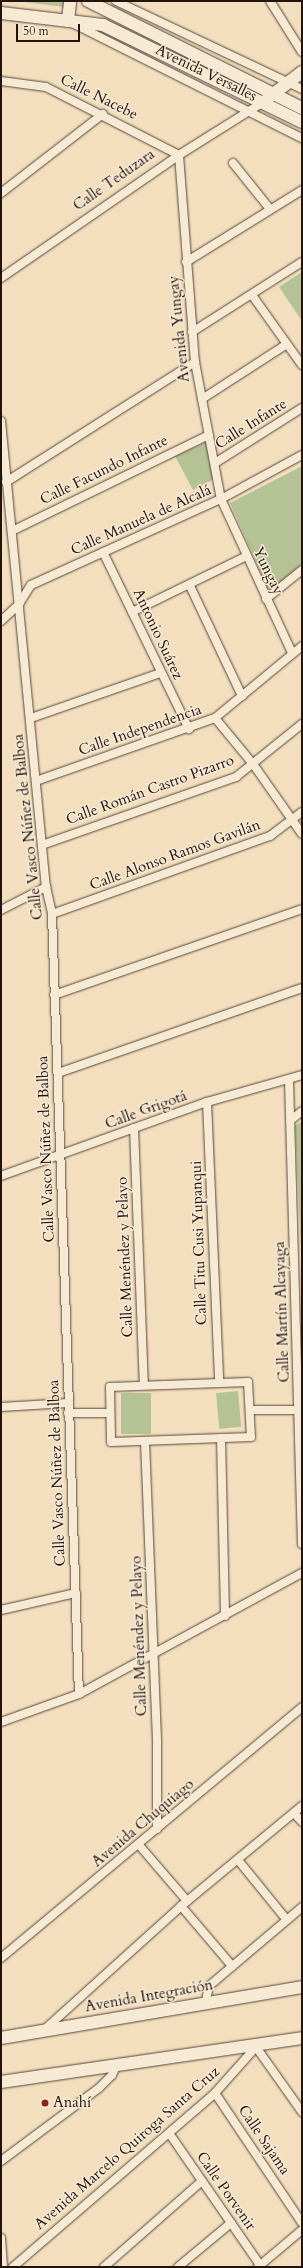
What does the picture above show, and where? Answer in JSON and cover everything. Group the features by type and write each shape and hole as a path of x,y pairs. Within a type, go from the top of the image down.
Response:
{"street":[{"path":"1,13 68,21 70,1"},
{"name":"Avenida Versalles","path":"88,1 302,108"},
{"name":"Avenida Versalles","path":"116,1 302,89"},
{"path":"270,1 302,52"},
{"name":"Avenida Versalles","path":"68,21 103,25 302,122"},
{"name":"Avenida Versalles","path":"68,21 302,138"},
{"path":"262,103 302,72"},
{"name":"Calle Nacebe","path":"1,81 46,87 103,114 179,155"},
{"name":"Calle Teduzara","path":"1,278 179,155 262,103"},
{"path":"1,193 103,114"},
{"name":"Avenida Yungay","path":"179,155 186,262 195,362 221,499"},
{"path":"233,163 270,209"},
{"path":"186,262 302,190"},
{"path":"192,332 302,262"},
{"path":"252,295 302,365"},
{"path":"202,399 287,344"},
{"path":"6,482 195,362"},
{"name":"Calle Infante","path":"215,463 302,408"},
{"name":"Calle Vasco Núñez de Balboa","path":"1,421 31,718 46,887 52,914 54,995 62,1156 68,1413 79,1694"},
{"name":"Calle Facundo Infante","path":"12,531 209,435"},
{"name":"Calle Manuela de Alcalá","path":"1,621 19,604 31,585 221,499 302,455"},
{"name":"Yungay","path":"221,499 245,557 292,653"},
{"name":"Antonio Suárez","path":"103,552 160,673 189,729"},
{"path":"132,612 190,586 245,557"},
{"path":"266,599 302,570"},
{"path":"190,586 242,696"},
{"name":"Calle Independencia","path":"36,781 189,729 215,718 302,646"},
{"path":"31,718 160,673"},
{"path":"215,718 253,764 293,819 302,834"},
{"name":"Calle Román Castro Pizarro","path":"42,845 236,777 302,724"},
{"name":"Calle Alonso Ramos Gavilán","path":"52,914 270,836 302,812"},
{"path":"1,910 46,887"},
{"path":"54,995 302,909"},
{"path":"58,1073 302,988"},
{"name":"Calle Grigotá","path":"1,1176 62,1156 207,1102 289,1080 302,1075"},
{"name":"Calle Martín Alcayaga","path":"289,1080 302,1544"},
{"name":"Calle Titu Cusi Yupanqui","path":"207,1102 219,1382"},
{"path":"291,1120 302,1111"},
{"name":"Calle Menéndez y Pelayo","path":"134,1128 144,1385"},
{"path":"248,1382 251,1410 251,1437 111,1442 110,1387 144,1385 248,1382"},
{"path":"1,1407 68,1404"},
{"path":"251,1410 299,1410"},
{"path":"68,1413 110,1413"},
{"path":"221,1438 225,1616"},
{"name":"Calle Menéndez y Pelayo","path":"145,1441 153,1656 157,1829"},
{"path":"300,1464 302,1450"},
{"path":"1,1722 79,1694 153,1656 302,1573"},
{"path":"1,1610 76,1593"},
{"name":"Avenida Chuquiago","path":"1,1958 139,1845 302,1707"},
{"path":"40,2033 184,1903 302,1806"},
{"path":"294,1813 302,1822"},
{"path":"139,1845 232,1966"},
{"path":"238,1860 287,1920"},
{"path":"206,2001 209,1986 302,1907"},
{"name":"Avenida Integración","path":"1,2038 40,2033 206,2001 302,1986"},
{"path":"1,2082 117,2064 256,2047 302,2038"},
{"path":"256,2047 302,2112"},
{"name":"Avenida Marcelo Quiroga Santa Cruz","path":"13,2267 215,2093 256,2047"},
{"path":"1,2161 99,2088 112,2075 117,2064"},
{"name":"Calle Sajama","path":"215,2093 302,2223"},
{"name":"Calle Porvenir","path":"169,2133 259,2266"},
{"path":"104,2267 202,2181"},
{"path":"178,2267 231,2223"},
{"path":"259,2266 302,2230"},
{"path":"1,2238 3,2267"}],"green space":[{"path":"16,1 75,1 76,4 73,8"},
{"path":"302,272 302,321 279,287"},
{"path":"209,441 216,478 193,490 175,456"},
{"path":"302,466 302,566 270,593 230,503"},
{"path":"302,1121 302,1270 295,1126"},
{"path":"238,1391 241,1427 219,1429 216,1393"},
{"path":"121,1393 151,1393 151,1434 121,1434"}],"place":[{"name":"Anahí","path":"45,2103"}]}
